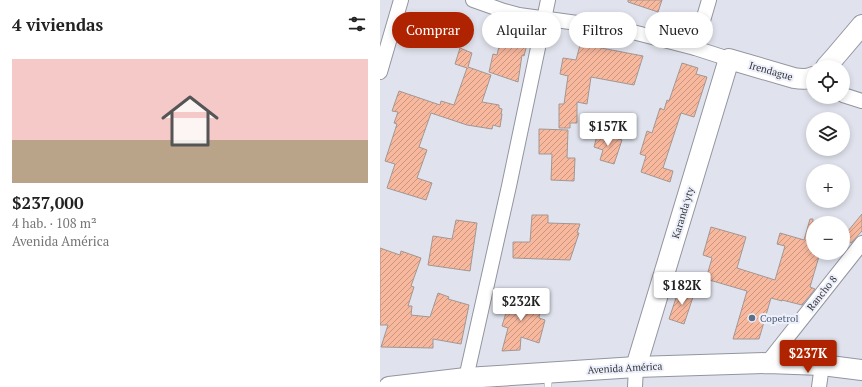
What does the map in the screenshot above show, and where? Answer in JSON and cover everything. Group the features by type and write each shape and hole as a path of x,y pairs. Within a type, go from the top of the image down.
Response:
{"main road":[{"path":"832,60 862,25"},
{"name":"Irendague","path":"729,59 804,78"},
{"name":"Karanda'yty","path":"636,367 729,59"},
{"name":"Avenida América","path":"389,387 466,378 487,382 548,380 636,367 767,363 822,365 862,370"}],"street":[{"path":"380,72 401,0"},
{"path":"473,0 508,12"},
{"path":"545,12 548,0"},
{"path":"706,12 709,0"},
{"path":"561,21 621,29 645,35"},
{"path":"466,378 538,48"},
{"path":"695,48 729,59"},
{"path":"850,97 862,101"},
{"name":"Rancho 8","path":"767,363 862,243"},
{"path":"819,387 822,365"},
{"path":"635,387 636,367"}],"building":[{"path":"628,0 662,0 658,12 628,2"},
{"path":"460,48 472,53 468,67 491,75 482,102 499,105 499,108 502,109 500,127 493,125 492,129 467,125 431,113 419,147 427,150 417,178 432,183 426,200 387,188 395,164 385,161 397,124 394,123 398,112 392,111 399,91 440,105 441,101 454,105 467,68 455,64"},
{"path":"499,48 526,48 524,56 522,55 518,82 489,72 493,54 497,55"},
{"path":"579,48 601,48 643,56 634,85 591,77 587,104 577,102 577,123 570,123 570,128 559,128 559,104 564,104 568,76 560,74 563,58 576,60"},
{"path":"682,63 698,68 696,74 707,77 694,117 681,113 663,168 673,171 670,182 641,172 646,156 640,154 647,131 652,133 660,108 664,110 667,100 669,101"},
{"path":"539,129 568,130 567,158 575,158 574,181 551,180 552,154 539,154"},
{"path":"598,132 622,140 614,164 600,160 603,150 594,147"},
{"path":"862,214 862,231 851,243 850,229"},
{"path":"532,215 548,215 548,223 580,224 577,233 579,233 570,260 513,258 513,242 530,242"},
{"path":"456,220 477,223 470,271 428,265 433,236 452,239"},
{"path":"711,227 746,237 737,268 775,280 785,246 777,244 780,233 804,240 806,233 806,260 818,260 810,287 815,289 802,305 771,298 759,339 733,339 747,291 706,279 712,258 703,255"},
{"path":"380,248 400,255 401,251 421,258 411,286 414,287 408,306 412,306 411,315 430,317 438,293 449,297 448,299 469,305 461,344 433,339 433,348 381,347 388,325 380,325"},
{"path":"679,289 694,294 684,324 669,319"},
{"path":"513,290 529,290 525,306 540,312 539,318 545,320 539,343 521,337 520,350 502,351 508,328 502,326"}],"place":[{"name":"Copetrol","path":"752,318"}]}
